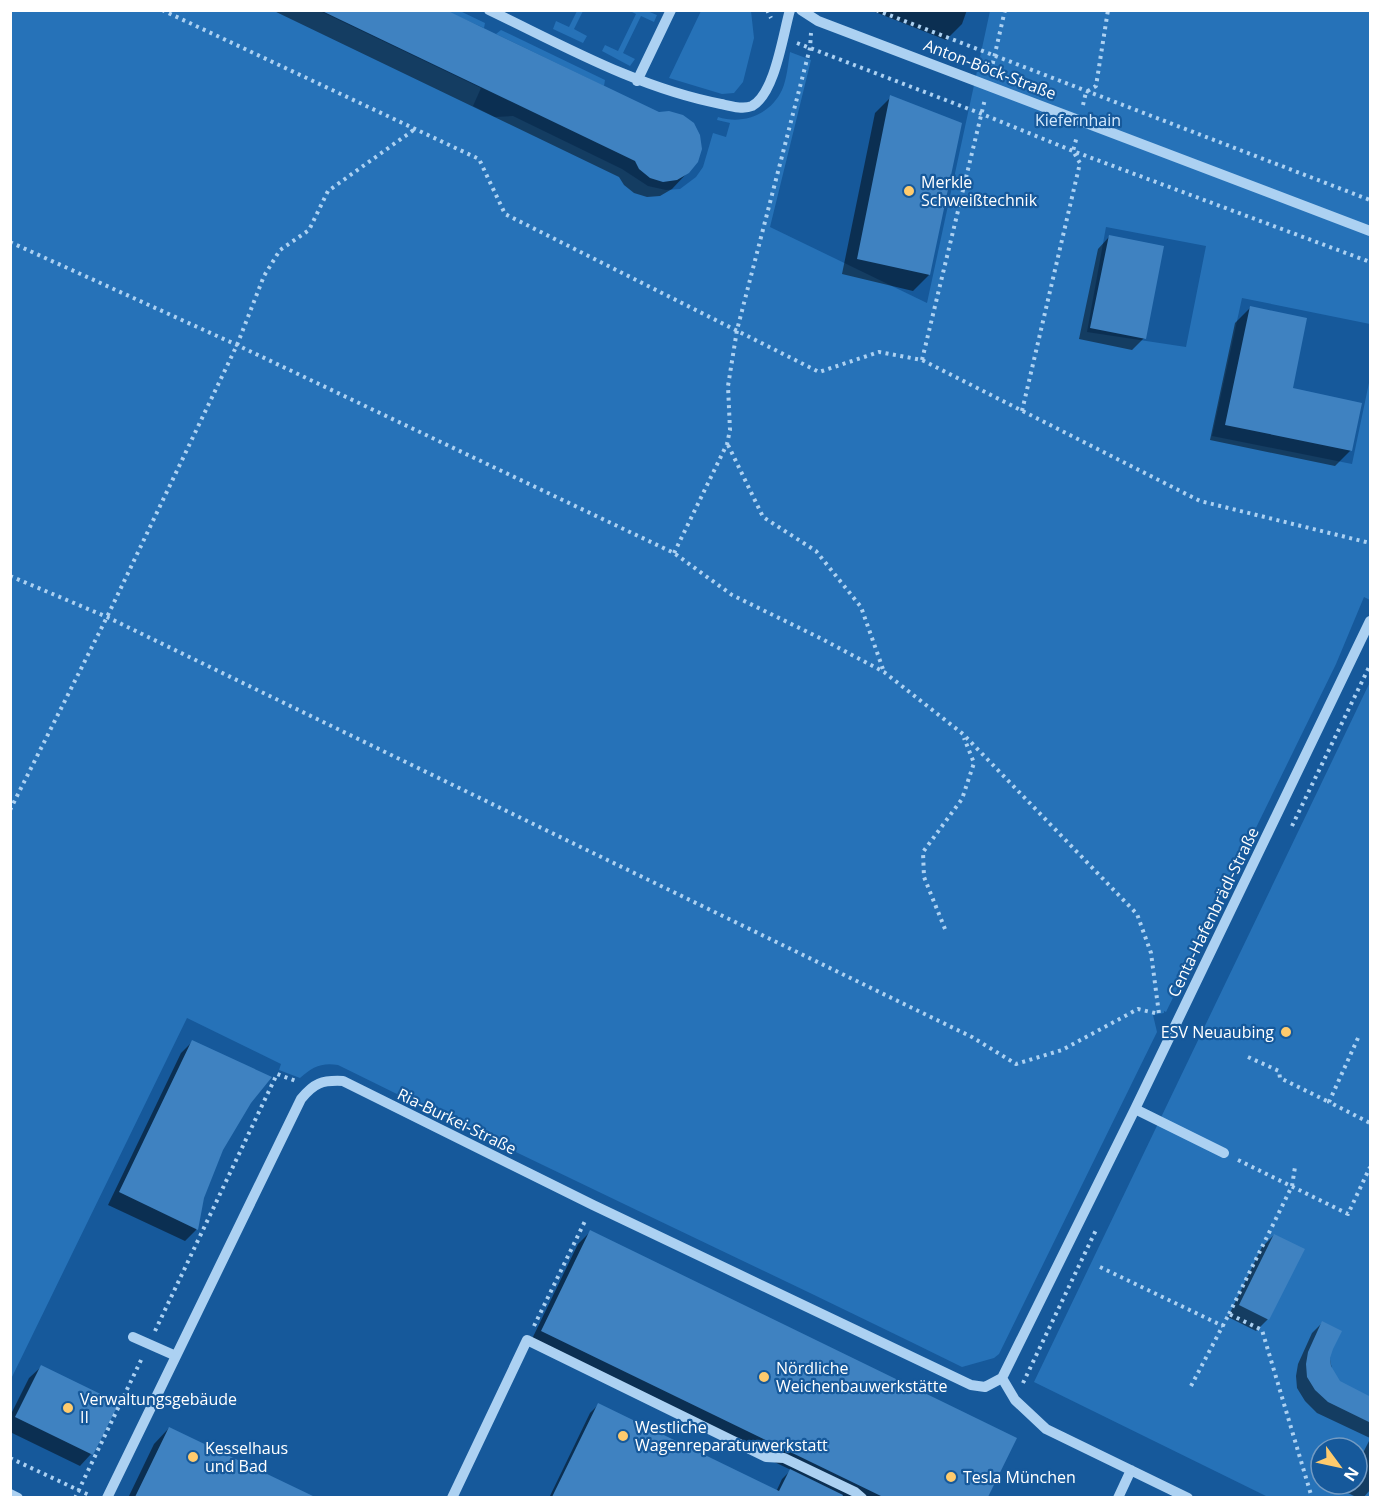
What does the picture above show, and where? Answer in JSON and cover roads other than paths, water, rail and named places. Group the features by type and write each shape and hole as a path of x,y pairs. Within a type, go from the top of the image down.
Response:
{"street":[{"path":"489,10 637,81 684,96 742,108 752,106 763,96 772,81 790,10"},
{"path":"637,81 671,10"},
{"name":"Anton-Böck-Straße","path":"801,10 818,21 1371,231"},
{"name":"Centa-Hafenbrädl-Straße","path":"1002,1378 1136,1109 1371,621"},
{"name":"Ria-Burkei-Straße","path":"176,1356 301,1099 311,1087 327,1080 343,1081 593,1205 971,1385 985,1387 1002,1378"},
{"path":"1136,1109 1224,1153"},
{"path":"107,1497 176,1356 133,1337"},
{"path":"452,1497 527,1340 766,1457 784,1458 862,1497"},
{"path":"1002,1378 1015,1400 1046,1429 1188,1497"},
{"path":"1118,1497 1131,1470"},
{"path":"10,1494 18,1497"}],"place":[{"name":"Merkle Schweißtechnik","path":"909,191"},
{"name":"ESV Neuaubing","path":"1286,1032"},
{"name":"Nördliche Weichenbauwerkstätte","path":"764,1377"},
{"name":"Verwaltungsgebäude II","path":"68,1408"},
{"name":"Westliche Wagenreparaturwerkstatt","path":"623,1436"},
{"name":"Kesselhaus und Bad","path":"193,1457"},
{"name":"Tesla München","path":"951,1477"}],"park label":[{"name":"Kiefernhain","path":"1078,120"}]}
